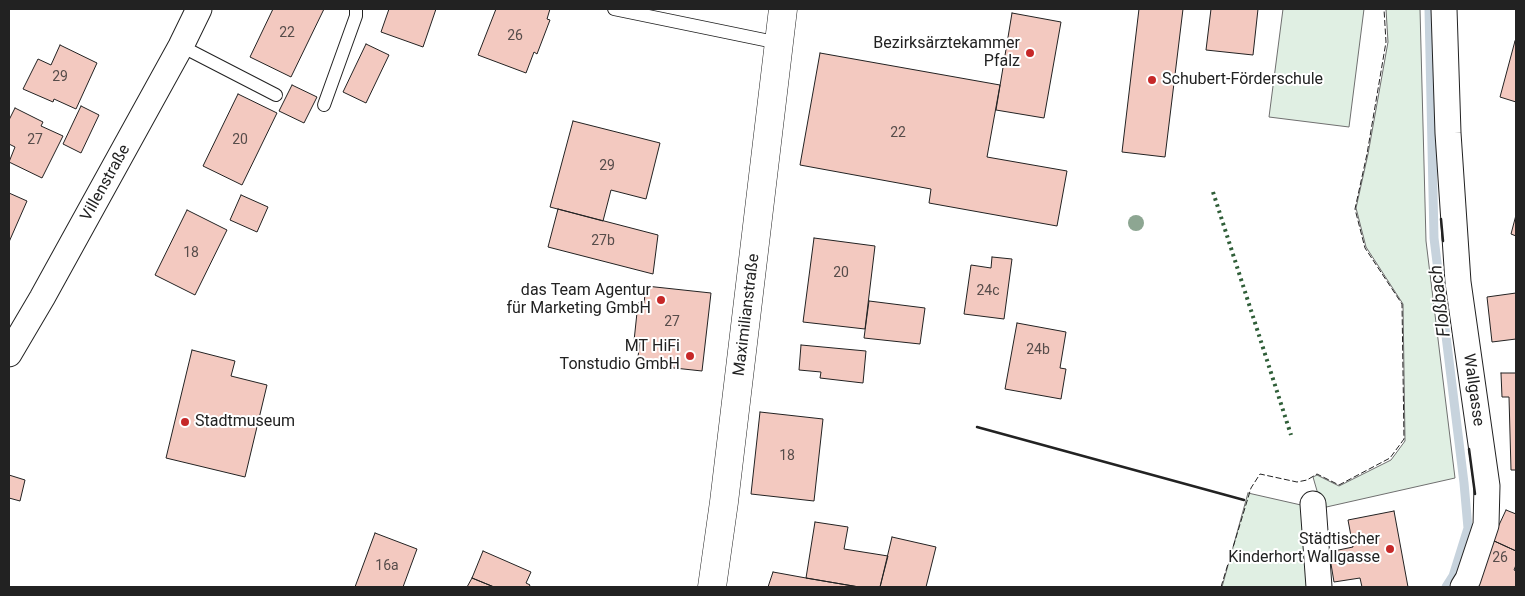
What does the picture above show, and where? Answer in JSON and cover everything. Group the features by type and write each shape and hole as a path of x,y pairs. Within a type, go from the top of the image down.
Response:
{"main road":[{"name":"Maximilianstraße","path":"712,587 724,502 783,9"}],"street":[{"name":"Villenstraße","path":"9,354 42,298 181,46 199,9"},
{"name":"Wallgasse","path":"1444,9 1448,133 1458,282 1487,486 1486,525 1468,580 1463,587"},
{"path":"1313,504 1318,587"}],"lane":[{"path":"324,105 356,16 356,9"},
{"path":"614,9 779,43"},
{"path":"181,46 276,95"}],"green space":[{"path":"1283,9 1364,9 1349,127 1269,117"},
{"path":"1386,9 1420,9 1426,241 1455,478 1322,508 1313,477 1317,475 1339,486 1391,460 1405,441 1403,304 1366,247 1356,208 1368,154 1388,42"},
{"path":"1248,493 1301,505 1312,587 1222,587"}],"building":[{"path":"273,9 324,9 291,77 250,57"},
{"path":"389,9 436,9 423,47 381,32"},
{"path":"496,9 550,9 547,19 550,20 537,54 534,52 526,73 478,55"},
{"name":"Schubert-Förderschule","path":"1139,9 1183,9 1165,157 1122,152"},
{"path":"1211,9 1258,9 1253,55 1206,50"},
{"name":"Bezirksärztekammer Pfalz","path":"1012,13 1061,22 1044,118 996,110"},
{"path":"1516,41 1516,102 1500,97"},
{"path":"366,44 389,55 366,103 343,92"},
{"path":"60,45 97,63 76,109 54,99 53,102 23,89 38,59 51,65"},
{"path":"820,53 1000,85 987,157 1067,171 1057,226 929,203 931,189 800,165"},
{"path":"292,85 317,97 304,123 279,111"},
{"path":"238,94 277,113 242,185 203,166"},
{"path":"81,106 99,115 81,153 63,144"},
{"path":"15,108 43,122 41,126 63,136 42,178 9,162 15,147 9,144 9,120"},
{"path":"573,121 660,143 646,199 611,190 603,221 550,207"},
{"path":"9,193 27,201 9,242"},
{"path":"241,195 268,207 257,232 230,220"},
{"path":"558,209 658,235 653,274 548,247"},
{"path":"187,210 227,230 195,295 155,275"},
{"path":"1516,215 1516,236 1511,234"},
{"path":"814,238 875,246 865,329 803,322"},
{"path":"992,257 1012,259 1004,319 964,314 971,265 991,268"},
{"path":"646,286 711,293 702,371 637,364 640,342 634,341 638,303 644,303"},
{"path":"1516,293 1516,339 1492,342 1487,297"},
{"path":"869,301 925,308 920,344 864,338"},
{"path":"1017,323 1066,332 1060,368 1066,369 1061,399 1005,389"},
{"path":"801,345 866,351 863,383 820,378 821,372 799,370"},
{"path":"192,350 235,361 231,376 267,385 245,477 166,458"},
{"path":"1501,373 1516,373 1516,470 1511,470 1509,397 1502,397"},
{"path":"760,412 823,419 814,501 751,494"},
{"path":"9,475 25,480 20,501 9,498"},
{"path":"1506,510 1516,514 1516,551 1492,540"},
{"path":"1394,511 1408,587 1362,587 1360,578 1334,582 1329,552 1353,547 1348,520"},
{"path":"815,522 848,527 844,549 888,556 880,587 859,587 806,578"},
{"path":"375,533 417,549 403,587 355,587"},
{"path":"892,537 936,547 926,587 880,587"},
{"path":"1492,540 1516,551 1514,570 1516,571 1516,587 1470,587"},
{"path":"483,551 531,572 526,583 530,585 529,587 494,587 472,578"},
{"path":"773,572 806,578 859,587 768,587"},
{"path":"472,578 494,587 467,587"}],"waterway":[{"name":"Floßbach","path":"1429,9 1434,238 1468,528 1453,576 1446,587"}],"hedge":[{"path":"1213,192 1291,435"}],"fence":[{"path":"1221,587 1251,488 1260,474 1297,482 1307,480 1317,474 1339,485 1390,458 1404,439 1402,304 1365,248 1355,209 1367,154 1386,42 1384,9"}],"wall":[{"path":"1441,219 1443,241"},
{"path":"977,427 1244,500"},
{"path":"1469,449 1475,494"}],"place":[{"name":"Bezirksärztekammer Pfalz","path":"1030,53"},
{"name":"Schubert-Förderschule","path":"1152,80"},
{"name":"das Team Agentur für Marketing GmbH","path":"661,300"},
{"name":"MT HiFi Tonstudio GmbH","path":"690,356"},
{"name":"Stadtmuseum","path":"185,422"},
{"name":"Städtischer Kinderhort Wallgasse","path":"1390,549"}]}
